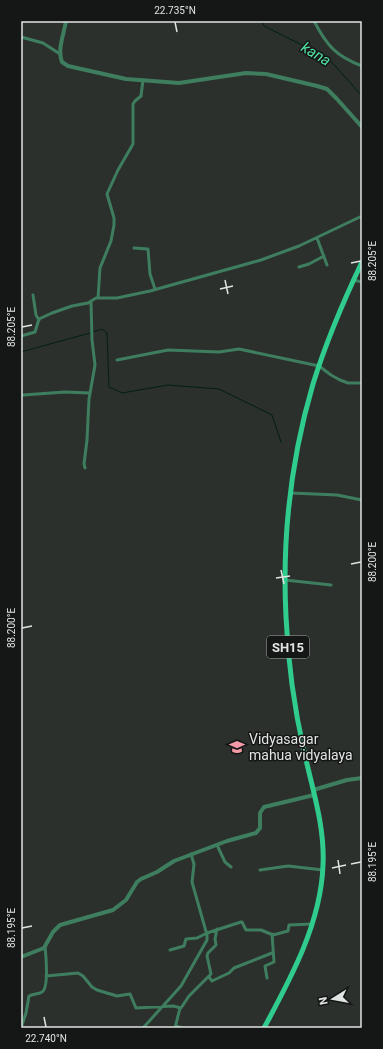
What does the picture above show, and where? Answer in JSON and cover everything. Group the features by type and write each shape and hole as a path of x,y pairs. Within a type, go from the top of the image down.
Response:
{"main road":[{"name":"SH15","path":"264,1028 292,973 312,924 320,891 323,870 322,837 290,680 285,580 287,527 291,493 298,444 319,366 336,321 362,262"}],"street":[{"path":"66,21 60,54 62,62 68,66 126,79 181,83 246,73 266,74 327,89 362,127"},
{"path":"314,21 323,38 330,47 346,60 362,66"},
{"path":"21,37 43,43 60,54"},
{"path":"98,298 100,268 107,254 114,230 114,218 107,194 118,170 133,144 133,104 141,96 143,80"},
{"path":"21,336 36,331 39,320 59,310 91,302 98,298 117,298 155,289 261,260 317,238 362,216"},
{"path":"317,238 327,266"},
{"path":"134,248 148,249 150,274 155,289"},
{"path":"299,267 309,264 324,256"},
{"path":"353,280 362,282"},
{"path":"33,294 36,315 39,320"},
{"path":"85,468 84,465 88,440 88,412 95,365 92,340 91,302"},
{"path":"117,360 168,350 219,352 236,349 319,366 330,376 340,380 348,383 362,383"},
{"path":"23,395 65,392 90,393"},
{"path":"291,493 338,495 362,500"},
{"path":"285,580 331,585"},
{"path":"21,1028 26,1013 29,996 43,992 46,976 45,947 53,932 58,927 116,909 128,899 137,882 141,878 157,872 174,860 258,831 261,826 260,812 264,807 314,792 347,780 362,778"},
{"path":"217,845 225,862 231,867"},
{"path":"143,1028 178,990 207,941 207,933 192,882 194,864 191,854"},
{"path":"260,870 288,866 323,870"},
{"path":"170,950 184,946 186,939 197,938 217,929 242,922 246,930 261,930 272,934 288,931 289,925 312,924"},
{"path":"182,1028 176,1027 180,1008 189,996 209,977 211,971 207,956 216,945 215,939 217,929"},
{"path":"267,978 264,967 265,965 273,963 272,934"},
{"path":"21,957 45,947"},
{"path":"209,977 212,981 229,973 234,968 272,953"},
{"path":"46,976 78,973 97,990 117,996 130,994 136,1008 173,1006 180,1008"}],"waterway":[{"name":"kana","path":"262,21 264,26 328,58 362,96"},
{"path":"93,332 102,329 107,333 109,387 122,393 168,385 219,389 272,415 281,442"},
{"path":"21,352 90,333"}],"place":[{"name":"Vidyasagar mahua vidyalaya","path":"237,747"}]}
